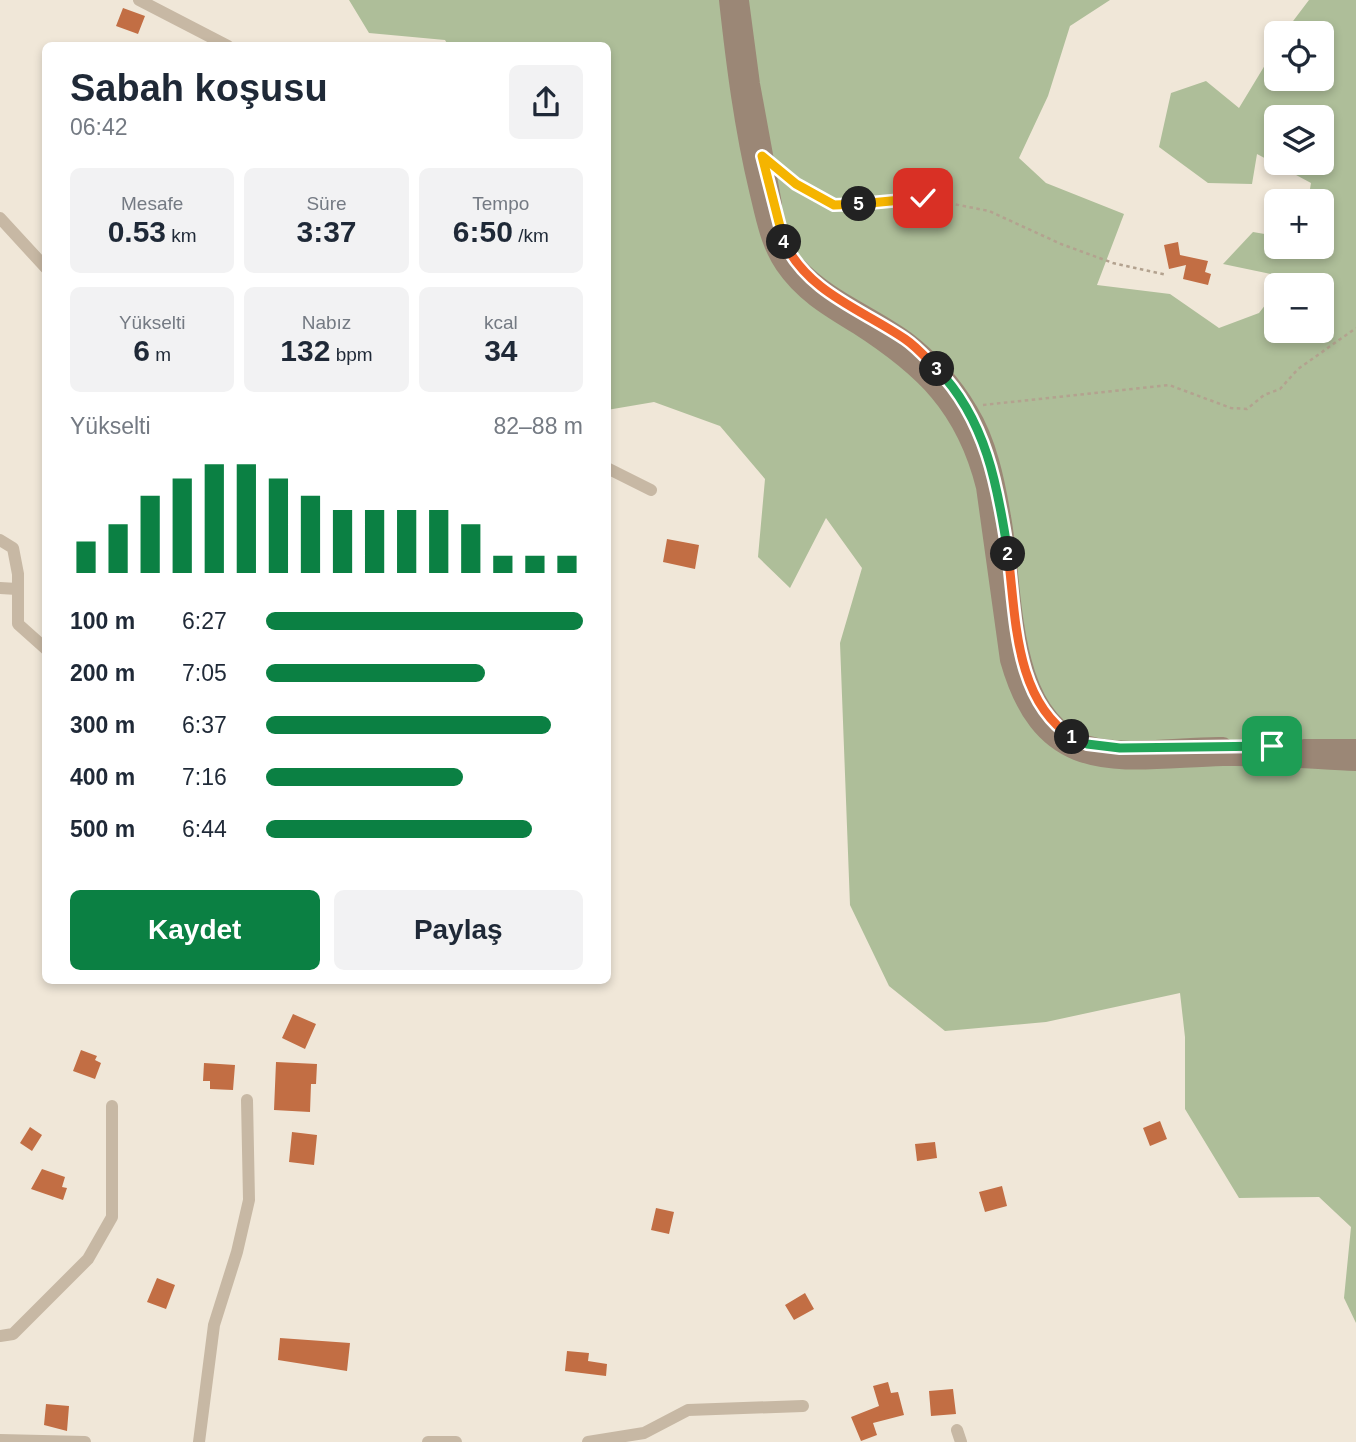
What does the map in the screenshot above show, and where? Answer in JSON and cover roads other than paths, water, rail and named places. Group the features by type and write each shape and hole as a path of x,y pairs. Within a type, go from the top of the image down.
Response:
{"main road":[{"path":"728,0 741,111 755,181 774,244 782,262 812,298 904,357 935,385 958,417 979,463 985,487 1009,660 1016,685 1037,723 1066,747 1105,760 1249,757 1356,762"},
{"path":"740,0 762,156 784,243 794,263 839,300 908,341 940,372 966,407 982,437 1002,516 1016,626 1024,666 1040,706 1059,729 1087,744 1104,747 1356,748"}],"street":[{"path":"139,0 220,42"},
{"path":"0,218 42,264"},
{"path":"611,470 651,491"},
{"path":"0,540 13,548 18,624 42,645"},
{"path":"0,588 17,589"},
{"path":"199,1442 214,1325 237,1252 249,1200 247,1100"},
{"path":"0,1336 13,1334 88,1259 112,1217 112,1106"},
{"path":"587,1442 644,1433 688,1410 803,1406"},
{"path":"0,1440 85,1442"},
{"path":"428,1442 456,1442"}]}
